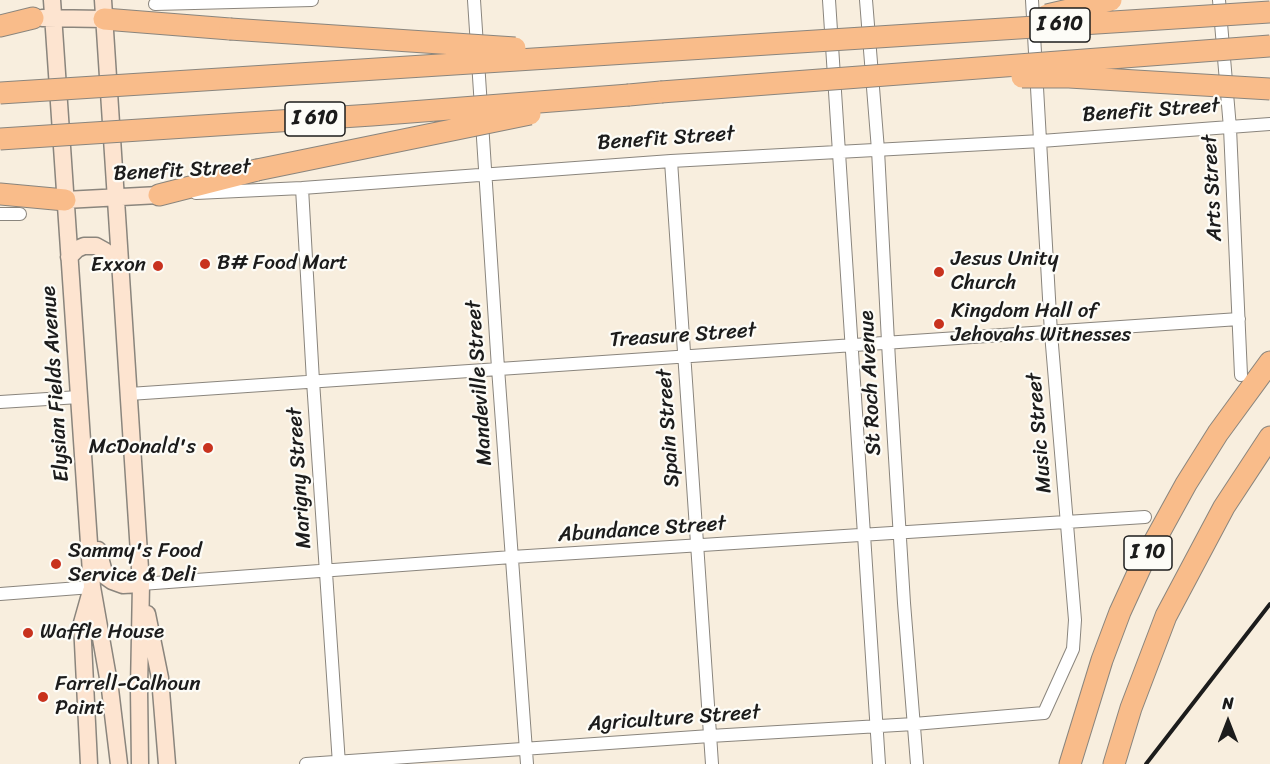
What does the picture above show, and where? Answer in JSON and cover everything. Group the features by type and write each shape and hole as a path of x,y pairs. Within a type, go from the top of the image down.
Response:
{"highway":[{"path":"850,38 1036,17 1111,0"},
{"path":"103,9 230,29 596,54"},
{"name":"I 610","path":"0,93 1270,12"},
{"path":"0,26 43,18"},
{"name":"I 610","path":"0,139 372,116 1270,45"},
{"path":"893,75 1069,77 1270,89"},
{"path":"159,195 257,170 629,94"},
{"path":"0,194 65,200"},
{"name":"I 10","path":"1070,764 1102,660 1120,612 1142,564 1185,484 1218,433 1270,362"},
{"name":"I 10","path":"1114,764 1131,708 1166,616 1224,507 1270,437"}],"main road":[{"name":"Elysian Fields Avenue","path":"52,0 43,18 65,200 92,587 110,689 119,764"},
{"path":"43,18 103,9 141,584 138,689 140,764"},
{"name":"Benefit Street","path":"65,200 159,195"},
{"path":"69,257 84,246 96,246 105,251 121,268"},
{"path":"87,510 96,529 99,555 105,576 123,585 141,584"},
{"path":"141,584 160,678 167,764"},
{"path":"89,764 82,623 92,587"}],"street":[{"path":"155,4 312,0"},
{"name":"Mandeville Street","path":"474,0 527,764"},
{"name":"St Roch Avenue","path":"829,0 879,764"},
{"name":"St Roch Avenue","path":"866,0 878,150 899,533 917,764"},
{"name":"Music Street","path":"1032,0 1052,333 1075,620 1073,648 1044,713"},
{"name":"Arts Street","path":"1219,0 1230,128 1241,375"},
{"path":"0,19 43,18"},
{"name":"Benefit Street","path":"159,195 302,188 671,161 1041,141 1270,124"},
{"name":"Spain Street","path":"671,161 712,764"},
{"name":"Marigny Street","path":"302,188 339,763"},
{"path":"0,214 20,214"},
{"name":"Treasure Street","path":"129,394 1239,319"},
{"path":"0,402 79,397"},
{"name":"Abundance Street","path":"141,584 512,557 1145,518"},
{"path":"0,594 92,587"},
{"name":"Agriculture Street","path":"306,764 914,724 1044,713"}],"railway":[{"path":"1146,764 1270,604"}],"place":[{"name":"B# Food Mart","path":"205,264"},
{"name":"Exxon","path":"158,266"},
{"name":"Jesus Unity Church","path":"939,272"},
{"name":"Kingdom Hall of Jehovahs Witnesses","path":"939,324"},
{"name":"McDonald's","path":"208,448"},
{"name":"Sammy's Food Service & Deli","path":"56,564"},
{"name":"Waffle House","path":"28,633"},
{"name":"Farrell-Calhoun Paint","path":"43,697"}]}
